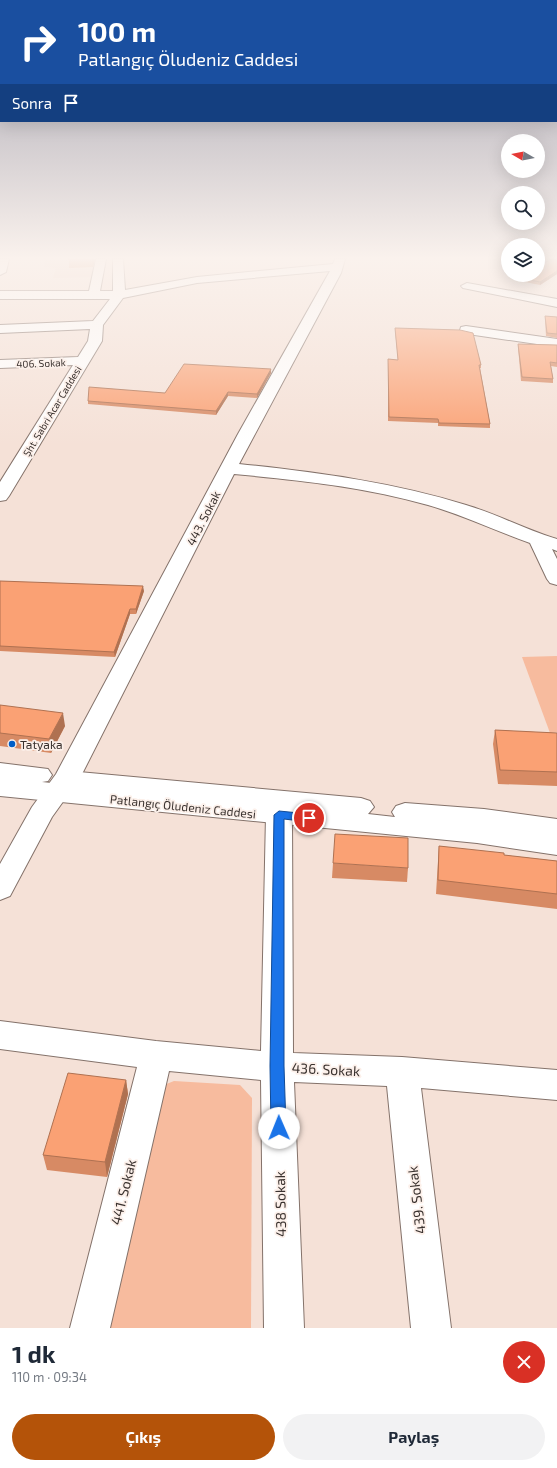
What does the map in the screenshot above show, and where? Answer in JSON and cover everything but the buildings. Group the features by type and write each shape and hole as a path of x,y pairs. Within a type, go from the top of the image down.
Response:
{"street":[{"name":"Şht. Sabri Acar Caddesi","path":"0,496 6,476 83,361 94,341 97,325 100,321"},
{"name":"443. Sokak","path":"0,889 41,813 61,785 308,321"},
{"path":"0,329 97,325"},
{"path":"466,330 557,342"},
{"name":"406. Sokak","path":"0,364 83,361"},
{"path":"229,468 308,476 394,492 461,509 557,546"},
{"path":"539,540 557,579"},
{"name":"Patlangıç Öludeniz Caddesi","path":"0,772 61,785 279,815 477,834 557,845"},
{"name":"Patlangıç Öludeniz Caddesi","path":"0,787 61,785 484,818 557,828"},
{"name":"438 Sokak","path":"279,815 277,1066 284,1328"},
{"name":"436. Sokak","path":"0,1036 156,1055 277,1066 402,1072 557,1084"},
{"name":"441. Sokak","path":"90,1328 156,1055"},
{"name":"439. Sokak","path":"402,1072 431,1328"}],"shaded area":[{"path":"557,656 557,732 550,733 522,657"},
{"path":"174,1081 240,1085 252,1098 251,1328 109,1328 159,1087"}],"place":[{"name":"Tatyaka","path":"12,744"}],"route":[{"path":"279,1128 277,1066 279,815 309,818"}]}
